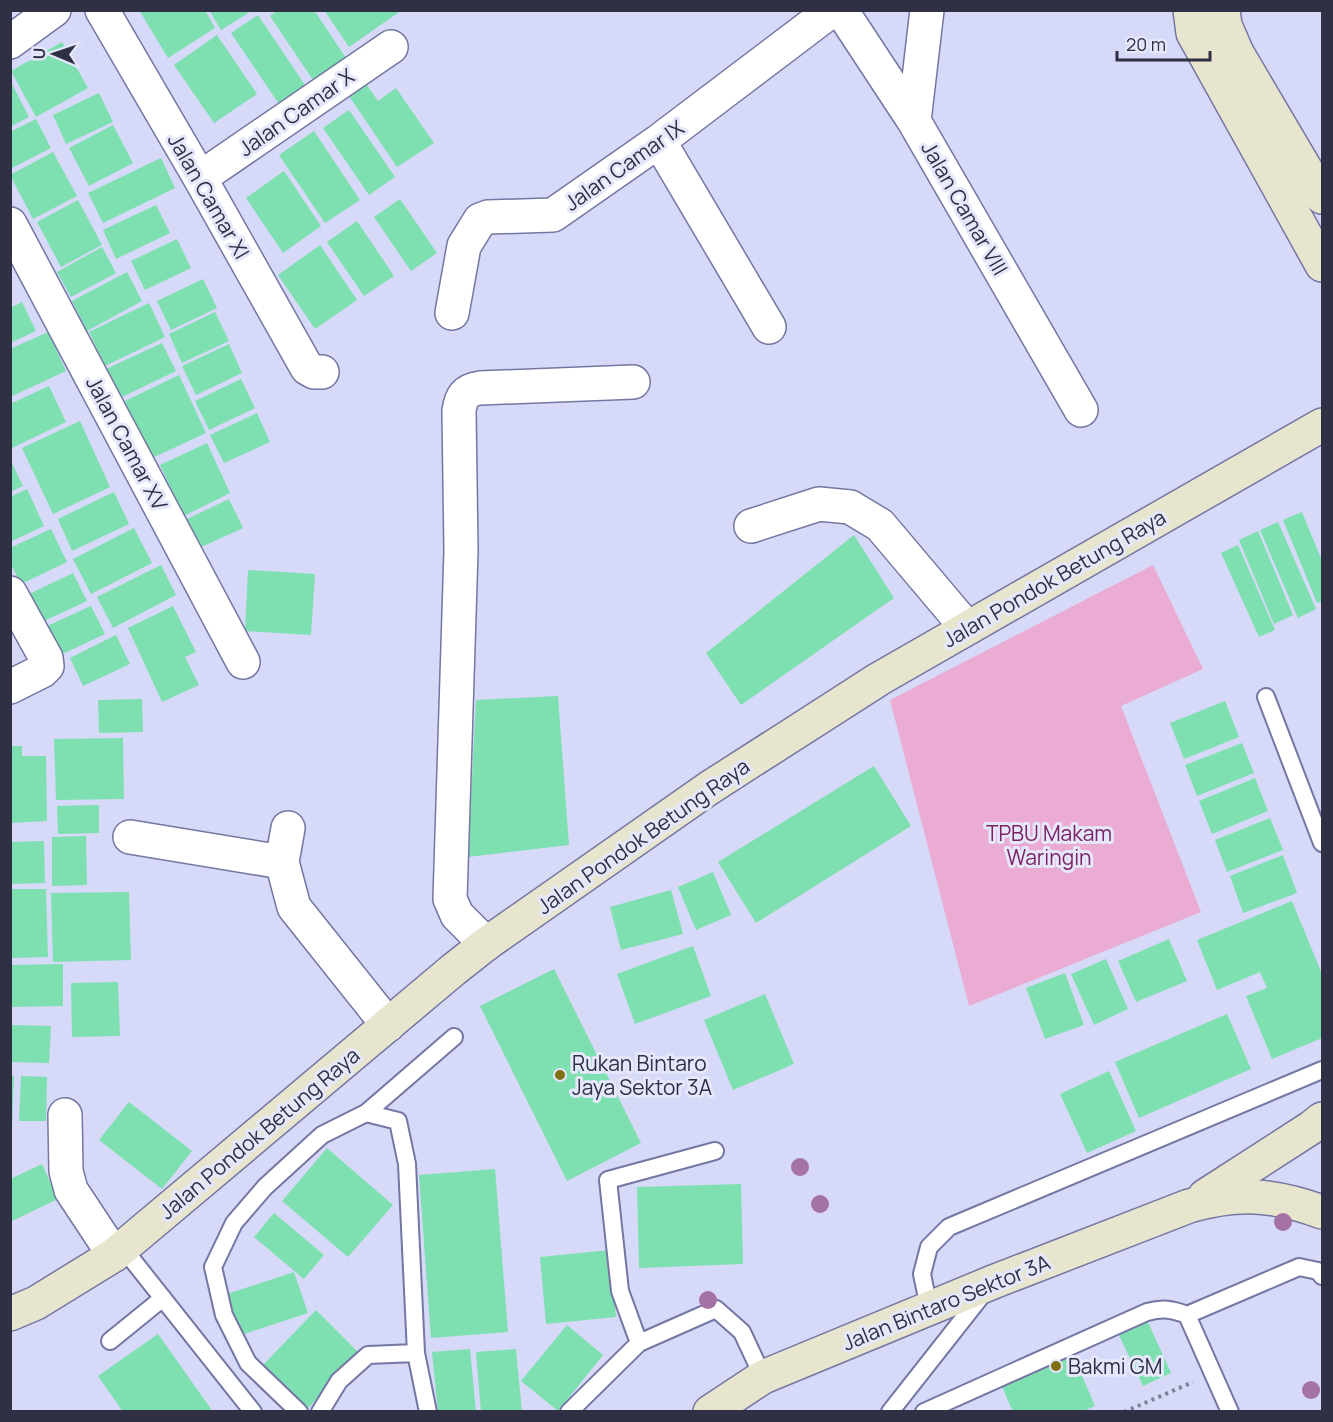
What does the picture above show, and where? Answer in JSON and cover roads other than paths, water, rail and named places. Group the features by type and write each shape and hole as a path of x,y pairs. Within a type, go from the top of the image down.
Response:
{"main road":[{"path":"1190,10 1193,33 1323,265"},
{"path":"1223,10 1225,25 1237,53 1323,197"},
{"name":"Jalan Pondok Betung Raya","path":"10,1314 36,1303 118,1252 486,944 709,788 879,679 1323,425"},
{"name":"Jalan Bintaro Sektor 3A","path":"1189,1206 1323,1119"},
{"name":"Jalan Bintaro Sektor 3A","path":"710,1412 763,1377 993,1282 1189,1206 1215,1199 1242,1196 1270,1197 1323,1212"}],"street":[{"path":"10,42 54,10"},
{"name":"Jalan Camar XI","path":"102,10 307,368 314,372 322,372"},
{"name":"Jalan Camar IX","path":"452,313 464,246 480,220 488,217 553,215 659,141 832,10"},
{"name":"Jalan Camar VIII","path":"842,10 914,121 1081,410"},
{"path":"914,121 927,10"},
{"name":"Jalan Camar X","path":"200,178 391,47"},
{"path":"659,141 769,327"},
{"name":"Jalan Camar XV","path":"10,224 243,662"},
{"path":"486,944 457,915 450,899 461,551 459,411 461,400 464,394 480,388 633,382"},
{"path":"752,526 819,504 850,507 880,525 967,628"},
{"path":"10,593 46,658 47,666 42,671 10,687"},
{"path":"288,828 282,862 294,907 388,1025"},
{"path":"130,837 282,862"},
{"path":"65,1115 66,1172 71,1190 118,1252"}],"lane":[{"path":"1266,697 1323,843"},
{"path":"299,1412 248,1363 224,1315 213,1267 234,1223 265,1187 322,1135 366,1113 454,1037"},
{"path":"929,1308 922,1274 928,1247 949,1227 1323,1071"},
{"path":"366,1113 398,1121 407,1164 416,1353 428,1412"},
{"path":"639,1343 620,1291 608,1180 715,1151"},
{"path":"118,1252 163,1298 253,1412"},
{"path":"924,1412 1147,1312 1162,1309 1174,1310 1187,1315 1299,1267 1318,1271 1323,1276"},
{"path":"890,1412 993,1282"},
{"path":"110,1341 163,1298"},
{"path":"569,1412 639,1343 716,1309 742,1332 763,1377"},
{"path":"1187,1315 1230,1412"},
{"path":"320,1412 339,1381 368,1355 416,1353"}],"place":[{"name":"Rukan Bintaro Jaya Sektor 3A","path":"560,1075"},
{"name":"Bakmi GM","path":"1056,1366"}],"park label":[{"name":"TPBU Makam Waringin","path":"1049,845"}]}
